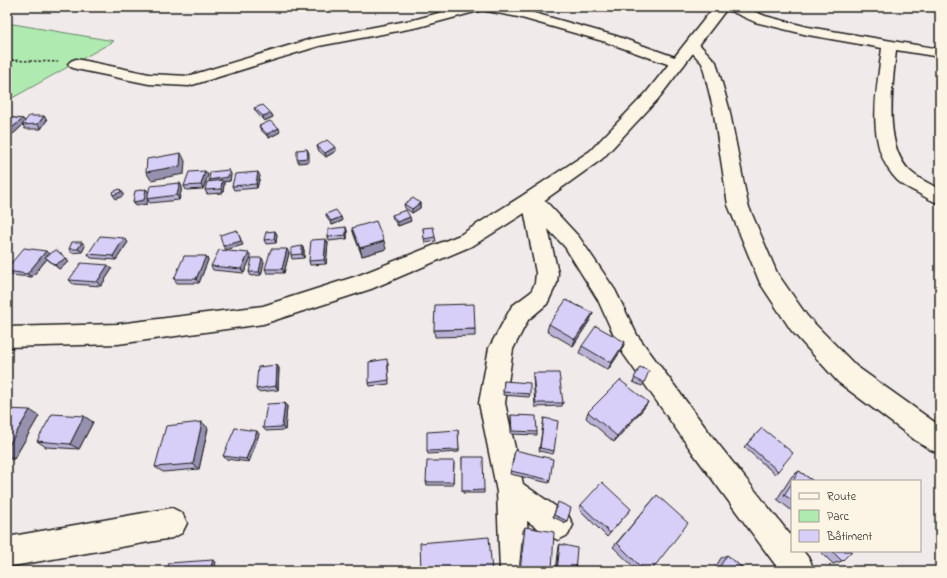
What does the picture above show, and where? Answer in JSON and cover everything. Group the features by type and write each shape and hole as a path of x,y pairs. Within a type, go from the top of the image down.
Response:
{"main road":[{"path":"76,64 149,79 189,81 316,42 419,23 479,7"},
{"path":"484,7 520,13 611,39 678,63"},
{"path":"7,337 118,334 263,314 363,283 467,240 532,199 596,155 652,96 721,7"},
{"path":"733,7 767,21 808,31 889,46 940,53"},
{"path":"692,45 709,62 721,108 738,205 768,277 798,323 847,374 924,431 940,441"},
{"path":"889,46 883,119 889,153 903,175 940,197"},
{"path":"515,571 511,492 492,403 501,348 520,313 528,305 540,298 546,283 547,273 532,199"},
{"path":"532,199 572,242 606,296 628,342 702,444 799,571"},
{"path":"511,492 558,524"},
{"path":"7,552 172,523"}],"path":[{"path":"7,60 52,61 76,64"}],"green space":[{"path":"7,23 114,41 7,101"}],"building":[{"path":"263,105 271,113 263,116 254,108"},
{"path":"29,116 44,116 38,124 22,125"},
{"path":"7,117 23,119 7,130"},
{"path":"270,121 279,128 267,134 259,126"},
{"path":"327,140 335,147 325,153 317,146"},
{"path":"307,149 308,158 297,159 297,150"},
{"path":"181,153 180,166 146,172 147,159"},
{"path":"229,170 228,177 209,180 210,172"},
{"path":"205,171 201,185 184,186 189,172"},
{"path":"258,172 256,184 232,186 235,174"},
{"path":"222,180 221,189 205,190 207,182"},
{"path":"180,183 177,195 147,199 150,186"},
{"path":"120,189 121,192 113,195 112,192"},
{"path":"146,189 144,200 133,202 135,191"},
{"path":"413,198 420,203 412,209 404,204"},
{"path":"336,210 341,217 331,221 326,214"},
{"path":"406,210 410,217 397,222 392,215"},
{"path":"376,221 384,241 360,248 352,228"},
{"path":"346,227 346,235 328,237 328,229"},
{"path":"433,227 435,237 424,239 423,228"},
{"path":"237,230 241,241 223,246 220,235"},
{"path":"275,231 274,239 264,240 266,232"},
{"path":"100,236 124,238 113,256 88,254"},
{"path":"326,239 324,260 309,261 311,240"},
{"path":"72,242 82,242 78,249 69,249"},
{"path":"302,246 302,254 291,255 291,248"},
{"path":"24,248 46,251 27,274 7,271 7,268"},
{"path":"271,249 287,249 282,269 265,269"},
{"path":"56,250 66,258 55,265 45,257"},
{"path":"219,250 249,253 241,269 211,266"},
{"path":"184,256 206,256 196,279 174,279"},
{"path":"252,258 262,258 259,272 249,272"},
{"path":"81,263 108,265 97,282 69,280"},
{"path":"566,300 593,313 575,339 549,324"},
{"path":"474,304 475,329 434,330 435,305"},
{"path":"596,326 625,342 611,363 582,346"},
{"path":"387,359 389,380 369,383 369,362"},
{"path":"277,365 276,386 256,389 258,367"},
{"path":"640,367 649,371 644,383 634,378"},
{"path":"533,373 559,373 563,403 536,403"},
{"path":"620,380 648,402 617,436 588,412"},
{"path":"504,381 530,383 530,394 503,392"},
{"path":"285,403 282,427 263,428 267,404"},
{"path":"7,409 30,410 7,448"},
{"path":"52,414 84,416 70,444 37,441"},
{"path":"511,415 536,416 537,432 512,431"},
{"path":"544,418 558,421 554,451 540,448"},
{"path":"202,422 193,464 155,467 166,426"},
{"path":"235,428 257,431 246,459 223,456"},
{"path":"762,428 793,453 778,471 747,444"},
{"path":"458,430 459,450 427,451 427,432"},
{"path":"515,450 553,459 550,480 511,471"},
{"path":"462,457 483,457 484,490 462,491"},
{"path":"427,461 454,461 453,482 426,482"},
{"path":"799,471 812,480 794,480"},
{"path":"602,482 631,509 610,533 581,505"},
{"path":"791,484 791,499 784,495"},
{"path":"657,495 688,523 651,571 645,571 617,543"},
{"path":"558,502 571,508 567,521 554,515"},
{"path":"525,527 554,532 552,571 520,571"},
{"path":"489,537 492,571 421,571 420,543"},
{"path":"560,544 577,548 575,571 557,571"},
{"path":"833,552 851,552 842,561"},
{"path":"727,555 746,571 717,571"},
{"path":"213,560 210,571 167,571 169,563"},
{"path":"887,567 892,571 885,571"}]}
